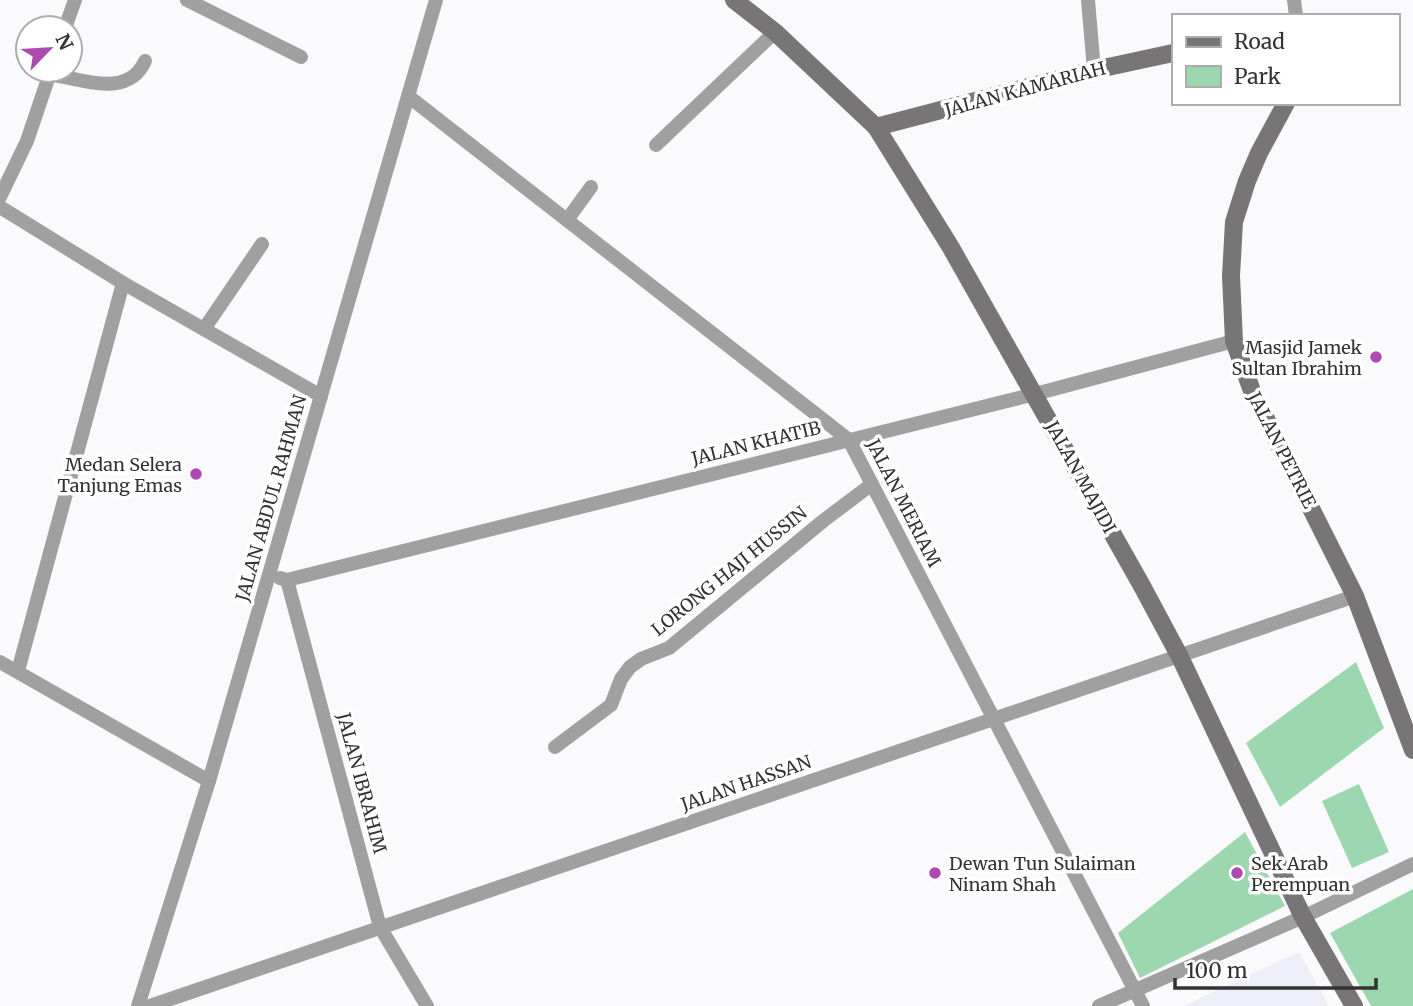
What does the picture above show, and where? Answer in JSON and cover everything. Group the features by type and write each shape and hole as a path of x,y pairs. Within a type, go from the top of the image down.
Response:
{"street":[{"path":"187,0 301,57"},
{"name":"JALAN ABDUL RAHMAN","path":"138,1006 209,781 436,0"},
{"name":"JALAN MAJIDI","path":"734,0 775,32 876,127 950,246 1180,657 1303,917 1354,1006"},
{"path":"1088,0 1094,70"},
{"path":"656,145 775,32"},
{"name":"JALAN KAMARIAH","path":"876,127 1094,70 1172,53"},
{"path":"84,79 116,85 135,76 145,61"},
{"path":"0,197 27,141 46,84"},
{"name":"JALAN MERIAM","path":"408,96 849,440 1143,1006"},
{"name":"JALAN PETRIE","path":"1285,105 1255,162 1234,222 1231,276 1234,341 1252,391 1355,596 1413,750"},
{"path":"567,220 591,187"},
{"path":"0,207 123,282 321,396"},
{"path":"204,329 262,244"},
{"path":"18,671 123,282"},
{"name":"JALAN KHATIB","path":"287,580 1035,394 1234,341"},
{"name":"LORONG HAJI HUSSIN","path":"555,747 611,705 621,679 630,667 641,659 668,649 872,484"},
{"path":"268,576 287,580"},
{"name":"JALAN IBRAHIM","path":"287,580 380,927 427,1006"},
{"name":"JALAN HASSAN","path":"150,1006 1355,596"},
{"path":"0,662 209,781"},
{"path":"1099,1006 1303,917 1413,864"}],"shaded area":[{"path":"1299,952 1329,1006 1183,1006"}],"green space":[{"path":"1356,662 1384,728 1280,807 1246,743"},
{"path":"1359,784 1389,852 1352,868 1322,801"},
{"path":"1245,832 1285,906 1140,978 1118,933"},
{"path":"1413,889 1413,1006 1371,1006 1330,933"}],"place":[{"name":"Masjid Jamek Sultan Ibrahim","path":"1376,357"},
{"name":"Medan Selera Tanjung Emas","path":"196,474"},
{"name":"Dewan Tun Sulaiman Ninam Shah","path":"935,873"},
{"name":"Sek Arab Perempuan","path":"1237,873"}]}
